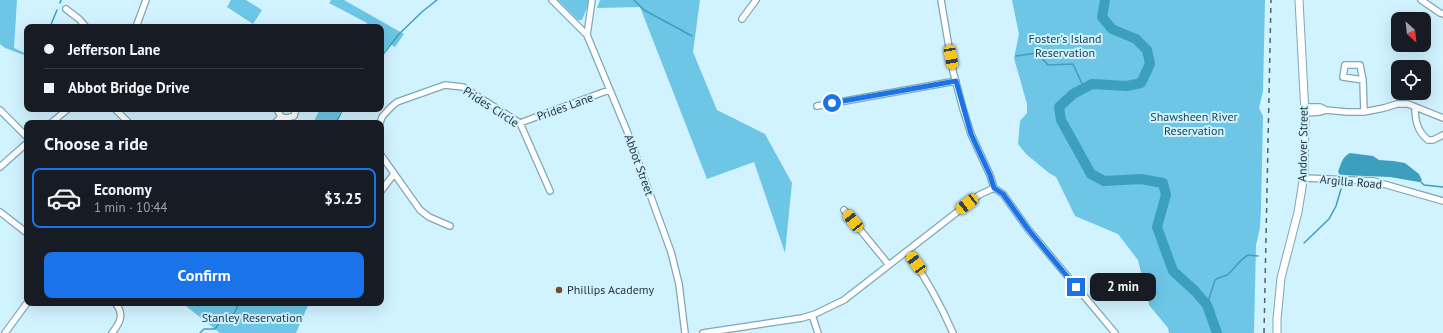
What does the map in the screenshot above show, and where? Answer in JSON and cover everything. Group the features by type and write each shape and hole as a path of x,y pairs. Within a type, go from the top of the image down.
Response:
{"main road":[{"name":"Andover Street","path":"1277,333 1281,278 1298,212 1304,178 1304,110 1299,0"}],"street":[{"path":"137,24 146,0"},
{"path":"552,0 587,35"},
{"name":"Abbot Street","path":"592,0 587,35 635,152 670,252 681,295 686,333"},
{"path":"742,19 756,0"},
{"path":"940,0 956,81 971,134 990,175 994,188 1003,194 1028,229 1115,333"},
{"path":"1421,0 1443,14"},
{"path":"66,9 83,24"},
{"path":"1363,80 1364,112"},
{"path":"817,106 956,81"},
{"name":"Prides Circle","path":"381,120 382,117 397,102 445,85 463,87 520,123 550,191"},
{"name":"Prides Lane","path":"520,123 609,90"},
{"path":"1304,110 1320,107 1326,110 1364,112 1397,104 1408,104 1443,118"},
{"path":"1415,107 1416,122 1422,136 1428,140 1433,140 1443,135"},
{"path":"0,110 24,134"},
{"path":"55,120 64,112"},
{"path":"118,112 126,120"},
{"path":"278,112 281,117"},
{"path":"281,117 287,118 294,116 295,112"},
{"path":"278,120 281,117"},
{"path":"0,168 24,146"},
{"path":"384,160 420,210 429,217 450,226"},
{"path":"384,187 394,174"},
{"name":"Argilla Road","path":"1304,178 1372,182 1443,201"},
{"path":"703,333 802,318 844,300 980,195 994,188"},
{"path":"844,210 889,265"},
{"path":"0,212 24,231"},
{"path":"907,251 940,303 953,333"},
{"path":"5,333 25,306"},
{"path":"112,333 119,323 121,316 120,309 118,306"},
{"path":"812,315 818,333"}],"green space":[{"path":"0,0 17,0 14,48 24,53 24,55 5,48 0,44"},
{"path":"231,0 246,0 262,10 253,24 227,7"},
{"path":"330,0 344,0 404,34 395,47 390,44 384,51 384,24 366,24 329,3 331,1"},
{"path":"558,0 590,0 582,20 578,20"},
{"path":"600,0 700,0 693,52 717,110 765,134 792,183 785,253 754,162 707,179 640,7 597,8"},
{"name":"Shawsheen River Reservation","path":"1012,0 1265,0 1263,91 1259,108 1263,116 1261,208 1260,228 1256,245 1254,333 1169,333 1168,328 1149,305 1138,260 1118,234 1075,216 1056,177 1026,154 1018,144 1020,121 1027,113 1027,104 1014,58 1019,34"},
{"path":"318,112 340,112 338,120 314,120"},
{"name":"Stanley Reservation","path":"186,306 308,306 296,333 220,333"}],"shaded area":[{"path":"1350,153 1373,156 1379,160 1405,163 1419,174 1422,180 1419,182 1390,177 1340,175 1338,172 1342,161"}],"waterway":[{"path":"384,53 399,34 437,0"},
{"path":"634,0 644,10 692,36"},
{"path":"1105,0 1102,17 1112,29 1136,39 1147,50 1150,64 1141,83 1127,86 1092,84 1073,94 1059,107 1061,120 1091,174 1104,181 1141,179 1163,183 1166,195 1157,227 1173,271 1195,291 1207,305 1217,333"},
{"path":"51,24 57,10"},
{"path":"1016,56 1037,53 1048,65 1073,64 1084,88"},
{"path":"338,120 342,112"},
{"path":"1419,180 1424,185 1443,187"},
{"path":"1304,243 1329,219 1336,206 1341,189"},
{"path":"1207,305 1215,280 1227,275 1242,259 1248,255 1258,256"},
{"path":"200,333 204,329 215,329 222,319 234,314 238,306"}],"railway":[{"path":"1264,333 1271,0"}],"place":[{"name":"Phillips Academy","path":"559,290"}],"route":[{"path":"832,103 956,81 971,134 990,175 994,188 1003,194 1028,229 1076,287"}],"park label":[{"name":"Foster's Island Reservation","path":"1065,46"}]}
